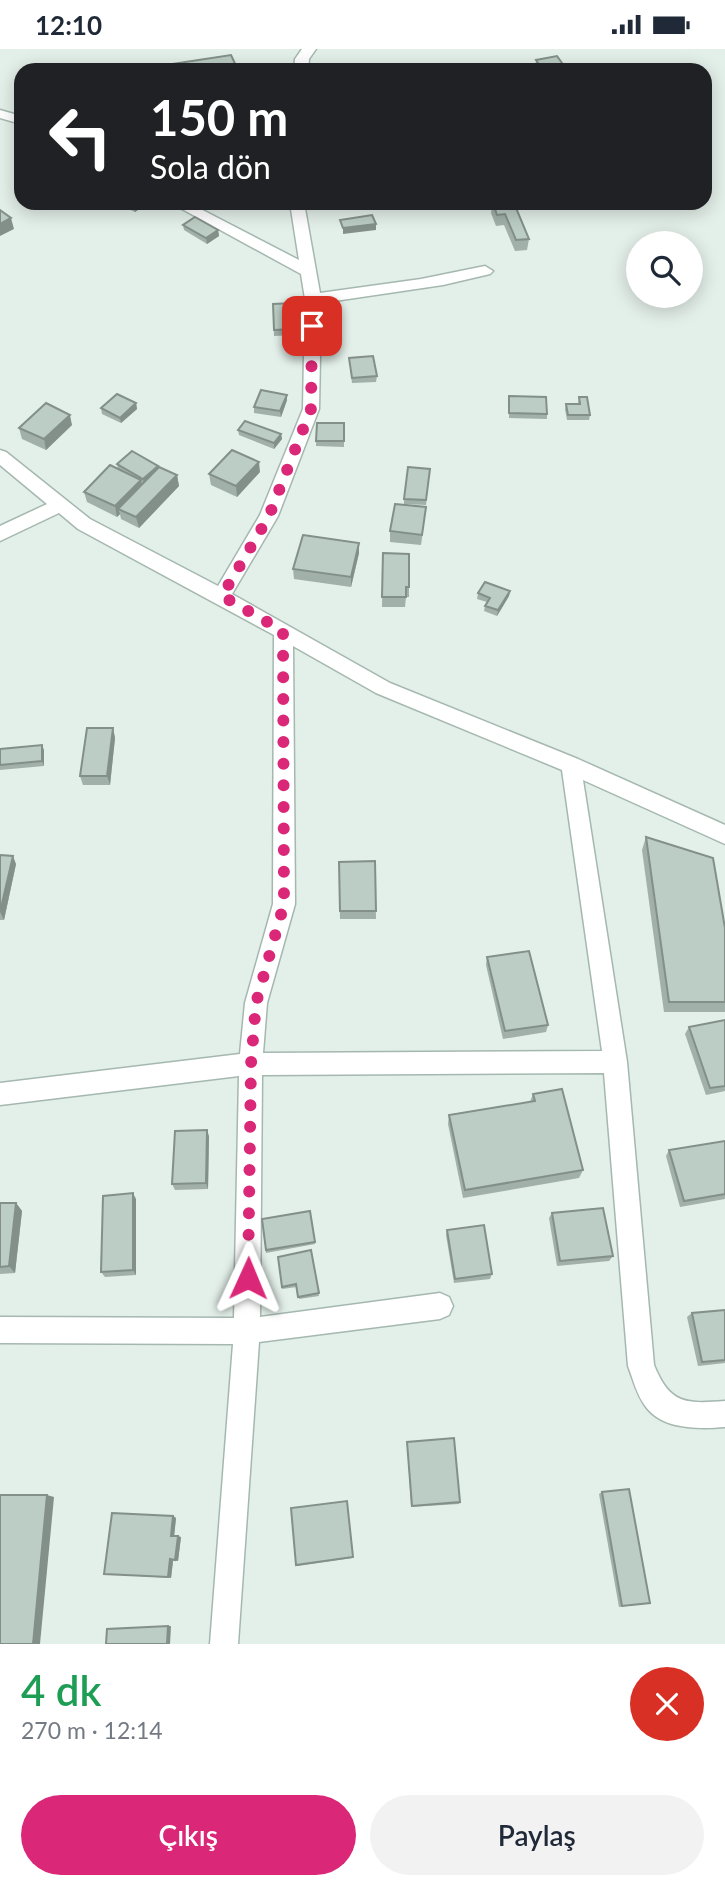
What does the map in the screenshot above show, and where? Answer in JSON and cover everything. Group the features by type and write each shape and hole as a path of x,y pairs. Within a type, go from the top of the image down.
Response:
{"street":[{"path":"191,210 308,271"},
{"path":"222,596 269,516 311,409 313,299 298,210"},
{"path":"313,299 384,286 442,282 485,271"},
{"path":"0,456 84,524 222,596 383,688 572,765 725,835"},
{"path":"0,534 60,505"},
{"path":"224,1644 247,1331 251,1064 256,1003 284,904 283,631"},
{"path":"572,765 615,1062 641,1366 654,1397 668,1409 703,1416 725,1414"},
{"path":"0,1094 251,1064 615,1062"},
{"path":"0,1329 247,1331 440,1305"}],"building":[{"path":"231,55 235,63 179,63"},
{"path":"557,56 562,63 538,63 536,60"},
{"path":"0,210 11,218 0,224"},
{"path":"495,210 517,210 529,239 516,240 505,214 497,215"},
{"path":"372,215 376,224 343,228 340,220"},
{"path":"195,217 218,230 206,238 183,225"},
{"path":"293,303 294,329 274,330 273,304"},
{"path":"373,356 377,376 352,378 349,358"},
{"path":"261,390 287,395 280,411 254,407"},
{"path":"117,394 136,403 120,418 101,408"},
{"path":"509,396 546,397 547,414 509,413"},
{"path":"579,397 587,397 590,415 568,415 566,404 580,404"},
{"path":"46,403 70,415 44,439 19,428"},
{"path":"245,421 281,434 274,443 238,430"},
{"path":"317,423 344,423 344,441 316,441"},
{"path":"232,450 259,462 236,486 209,474"},
{"path":"132,451 158,466 143,479 117,464"},
{"path":"110,465 141,480 115,506 84,492"},
{"path":"159,467 177,475 136,517 118,509"},
{"path":"408,467 430,469 426,500 404,499"},
{"path":"395,504 426,507 422,535 390,531"},
{"path":"303,535 359,543 351,577 293,569"},
{"path":"383,553 409,554 409,587 406,587 406,597 382,597"},
{"path":"485,582 510,591 498,610 485,606 490,598 478,593"},
{"path":"87,728 113,728 107,776 80,776"},
{"path":"42,745 42,761 0,765 0,749"},
{"path":"646,837 713,858 725,928 725,1002 669,1002"},
{"path":"0,855 13,856 0,912"},
{"path":"375,861 376,911 340,911 339,862"},
{"path":"529,951 548,1025 505,1031 487,957"},
{"path":"725,1020 725,1086 710,1088 689,1027"},
{"path":"562,1089 583,1170 465,1190 449,1115 535,1101 533,1094"},
{"path":"207,1130 206,1183 172,1184 175,1131"},
{"path":"725,1141 725,1194 684,1201 669,1150"},
{"path":"133,1193 133,1270 101,1272 103,1196"},
{"path":"0,1203 16,1203 9,1266 0,1267"},
{"path":"603,1208 613,1256 560,1261 552,1213"},
{"path":"310,1211 315,1242 266,1250 262,1219"},
{"path":"484,1225 492,1274 455,1279 447,1230"},
{"path":"311,1250 319,1293 298,1297 296,1284 282,1287 278,1257"},
{"path":"725,1310 725,1360 702,1362 692,1313"},
{"path":"454,1438 460,1502 412,1506 407,1442"},
{"path":"629,1489 650,1603 622,1606 602,1492"},
{"path":"0,1495 47,1495 33,1644 0,1644"},
{"path":"347,1501 353,1557 296,1565 291,1508"},
{"path":"112,1513 173,1516 171,1536 178,1536 175,1560 170,1559 168,1577 104,1574"},
{"path":"168,1626 167,1644 106,1644 107,1629"}],"route":[{"path":"248,1278 251,1064 256,1003 284,904 286,856 283,631 222,596 269,516 311,409 312,326"}]}
